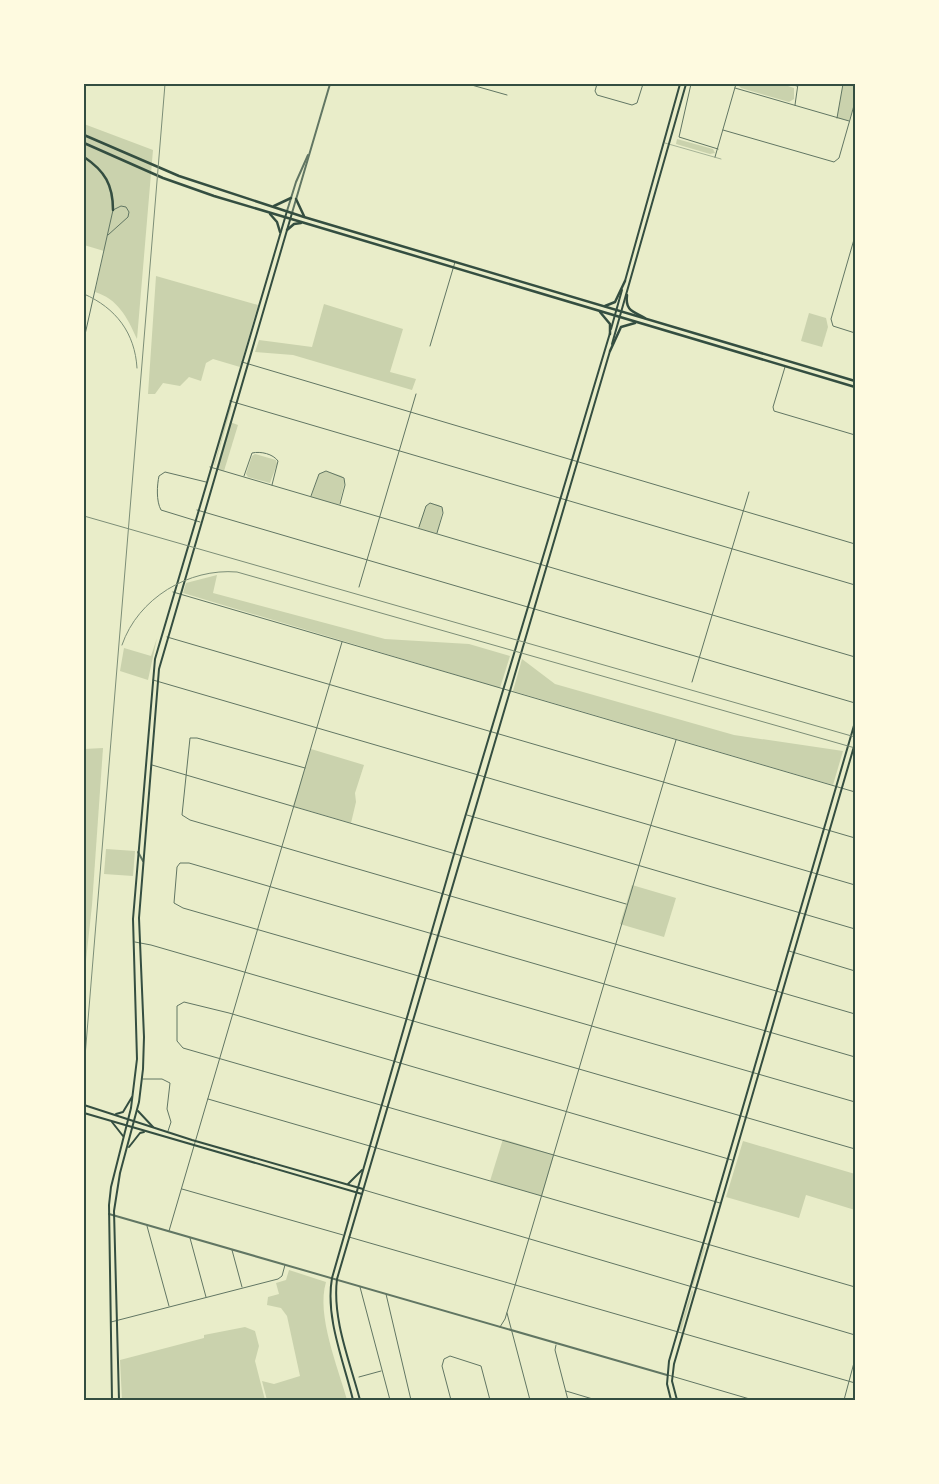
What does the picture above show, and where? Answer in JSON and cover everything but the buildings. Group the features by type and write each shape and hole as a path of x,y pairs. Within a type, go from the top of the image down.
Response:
{"main road":[{"path":"354,1400 332,1316 330,1298 332,1278 454,854 610,334 680,84"},
{"path":"360,1400 338,1314 336,1298 337,1280 460,855 627,295 686,84"},
{"path":"84,135 180,176 304,217 855,381"},
{"path":"84,143 178,184 284,218 855,387"},
{"path":"84,157 106,177 113,197 114,210"},
{"path":"273,206 290,198"},
{"path":"296,199 304,217"},
{"path":"112,1400 109,1214 111,1186 129,1119 138,1043 133,942 138,852 152,680 157,646 286,211"},
{"path":"269,213 277,222 280,232"},
{"path":"119,1400 114,1216 120,1173 138,1109 142,1079 144,1040 139,942 143,861 160,659 292,213"},
{"path":"287,230 294,224 302,223"},
{"path":"603,307 615,302 625,282"},
{"path":"627,295 626,304 630,311 651,321"},
{"path":"599,311 610,324 610,334"},
{"path":"610,351 621,327 638,322"},
{"path":"671,1400 667,1375 677,1332 855,722"},
{"path":"677,1400 672,1377 683,1334 855,742"},
{"path":"115,1115 123,1112 133,1095"},
{"path":"84,1105 196,1141 363,1189"},
{"path":"138,1109 140,1115 155,1128"},
{"path":"84,1113 362,1194"},
{"path":"110,1121 123,1133 124,1138"},
{"path":"127,1149 140,1133 145,1131"},
{"path":"346,1184 352,1182 363,1168"}],"street":[{"path":"292,213 330,84"},
{"path":"468,84 507,95"},
{"path":"597,84 595,92 598,96 632,105 636,103 643,84"},
{"path":"691,84 679,137 718,149"},
{"path":"715,158 736,84"},
{"path":"790,84 798,85 795,106"},
{"path":"837,118 842,84"},
{"path":"735,88 850,122"},
{"path":"723,130 834,162 839,158 855,102"},
{"path":"286,211 312,146"},
{"path":"84,339 108,235 114,210 123,206 128,210 129,214 108,235"},
{"path":"855,236 831,319 833,326 836,328 855,334"},
{"path":"430,346 455,262"},
{"path":"242,362 855,544"},
{"path":"785,367 773,407 774,410 855,435"},
{"path":"359,587 416,394"},
{"path":"230,401 855,586"},
{"path":"244,477 252,453 260,452 273,456 278,461 272,485"},
{"path":"210,467 855,657"},
{"path":"311,497 319,474 326,471 342,476 345,481 339,505"},
{"path":"200,522 161,510 158,503 159,476 168,472 206,482"},
{"path":"692,682 749,492"},
{"path":"418,528 426,506 430,503 439,505 444,513 437,534"},
{"path":"197,510 855,703"},
{"path":"173,592 855,792"},
{"path":"167,637 855,838"},
{"path":"169,1231 342,642"},
{"path":"152,680 855,885"},
{"path":"305,768 194,737 189,741 182,812 184,818 855,1014"},
{"path":"500,1327 516,1285 626,904 676,739"},
{"path":"151,765 626,904"},
{"path":"466,815 855,929"},
{"path":"138,852 143,861"},
{"path":"855,1057 189,863 182,862 177,867 174,898 176,905 855,1102"},
{"path":"133,942 139,942 245,972 855,1149"},
{"path":"787,951 855,971"},
{"path":"721,1203 178,1045 176,1006 184,1002 233,1014 733,1160"},
{"path":"142,1079 162,1079 170,1082 167,1109 172,1122 168,1132"},
{"path":"208,1099 855,1287"},
{"path":"182,1189 344,1235"},
{"path":"363,1189 529,1240 855,1335"},
{"path":"109,1214 753,1400"},
{"path":"147,1225 169,1307"},
{"path":"349,1236 855,1383"},
{"path":"190,1237 206,1298"},
{"path":"232,1249 242,1288"},
{"path":"111,1322 278,1279 282,1276 285,1264"},
{"path":"360,1286 390,1400"},
{"path":"386,1294 385,1298 411,1400"},
{"path":"507,1312 530,1400"},
{"path":"556,1344 555,1350 568,1400"},
{"path":"451,1400 442,1366 444,1359 450,1356 480,1366 490,1400"},
{"path":"844,1400 855,1359"},
{"path":"359,1377 382,1371"},
{"path":"565,1391 596,1400"}],"lane":[{"path":"665,143 721,159"}],"green space":[{"path":"737,84 782,84 794,88 794,99 789,102 741,88"},
{"path":"843,84 855,84 855,102 849,121 837,118"},
{"path":"84,124 153,150 137,339 125,316 116,304 95,292 104,251 84,245"},
{"path":"677,139 713,149 715,153 710,154 676,144"},
{"path":"156,276 258,305 240,367 213,359 206,363 201,381 189,377 180,386 163,383 155,394 148,394"},
{"path":"324,304 403,329 390,372 416,379 412,390 293,355 255,352 259,340 312,347"},
{"path":"809,313 826,318 828,327 822,347 801,341"},
{"path":"232,405 215,465 214,466 230,406"},
{"path":"230,422 238,425 224,471 216,469"},
{"path":"255,454 276,460 277,464 270,483 248,477 246,474 252,456"},
{"path":"326,471 342,476 345,481 339,505 311,497 319,474"},
{"path":"430,503 439,505 443,509 437,534 418,528 426,506"},
{"path":"217,575 213,593 385,639 469,644 510,656 500,688 183,593 186,583"},
{"path":"157,638 148,680 120,671 124,648 151,656"},
{"path":"522,659 555,684 734,735 843,751 833,785 513,691"},
{"path":"103,748 92,905 84,979 84,749"},
{"path":"311,749 364,765 355,793 356,802 351,823 293,806"},
{"path":"106,849 135,851 133,876 104,874"},
{"path":"632,885 676,898 664,937 620,924"},
{"path":"503,1139 554,1155 542,1196 490,1181"},
{"path":"743,1141 855,1174 855,1210 806,1195 799,1218 726,1197"},
{"path":"704,1246 705,1248 693,1286 692,1284"},
{"path":"289,1270 326,1282 324,1310 326,1325 347,1400 267,1400 262,1381 274,1384 300,1376 287,1316 281,1308 267,1305 268,1297 279,1294 276,1283 286,1280"},
{"path":"692,1290 693,1292 681,1331 679,1330"},
{"path":"245,1327 255,1331 259,1346 255,1361 265,1400 122,1400 120,1360 204,1338 204,1335"}],"railway":[{"path":"84,1069 165,84"},
{"path":"84,294 106,307 122,323 132,344 137,368"},
{"path":"84,516 855,737"},
{"path":"122,645 140,613 168,589 201,575 237,572 855,748"}]}
